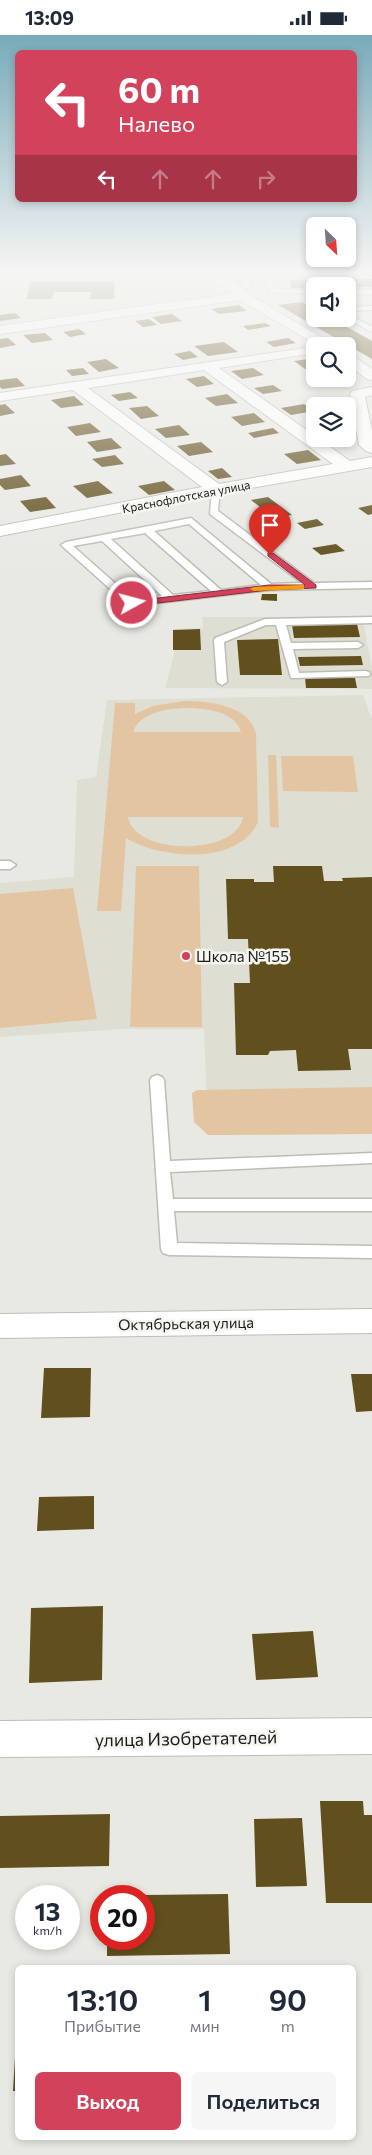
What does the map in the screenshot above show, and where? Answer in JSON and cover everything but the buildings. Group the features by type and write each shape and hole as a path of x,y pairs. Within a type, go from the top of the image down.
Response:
{"street":[{"path":"0,397 175,371"},
{"path":"214,371 348,467"},
{"path":"76,386 216,489"},
{"path":"367,393 367,445 372,448"},
{"name":"Краснофлотская улица","path":"7,530 216,489 372,462"},
{"path":"0,518 7,530"},
{"name":"Октябрьская улица","path":"1,1332 372,1321"},
{"name":"улица Изобретателей","path":"0,1739 372,1736"}],"lane":[{"path":"216,489 213,512 313,587"},
{"path":"269,587 191,521 66,545 132,603 269,587 372,585"},
{"path":"147,529 219,593"},
{"path":"104,538 171,599"},
{"path":"222,682 219,640 265,623 372,620"},
{"path":"280,622 295,676 365,674"},
{"path":"286,646 358,645"},
{"path":"157,1080 169,1249 372,1253"},
{"path":"162,1167 372,1158"},
{"path":"165,1205 372,1205"}],"shaded area":[{"path":"202,617 362,617 372,667 372,689 165,688 174,655 173,629 203,628"},
{"name":"Школа №155","path":"363,695 372,720 372,1134 208,1135 204,1029 123,1029 0,1037 0,883 74,877 77,780 96,777 107,700"},
{"path":"183,701 204,702 227,707 246,717 252,724 256,734 258,822 248,836 234,846 216,852 177,854 158,851 126,838 121,911 97,911 115,703 135,703 135,714 153,706","holes":["170,709 209,710 225,715 238,725 241,732 133,732 137,725 148,716","128,817 243,817 237,830 223,839 206,844 186,846 166,844 148,839 135,830"]},
{"path":"268,755 276,755 279,828 270,827"},
{"path":"281,756 353,756 358,792 283,791"},
{"path":"136,866 199,866 202,1027 130,1027"},
{"path":"73,888 97,1019 0,1028 0,894"},
{"path":"372,1087 372,1134 208,1135 194,1122 192,1093 197,1090"}],"slow traffic":[{"path":"254,589 301,587"}],"place":[{"name":"Школа №155","path":"186,956"}],"route":[{"path":"132,603 269,587 313,587 270,555"}]}
